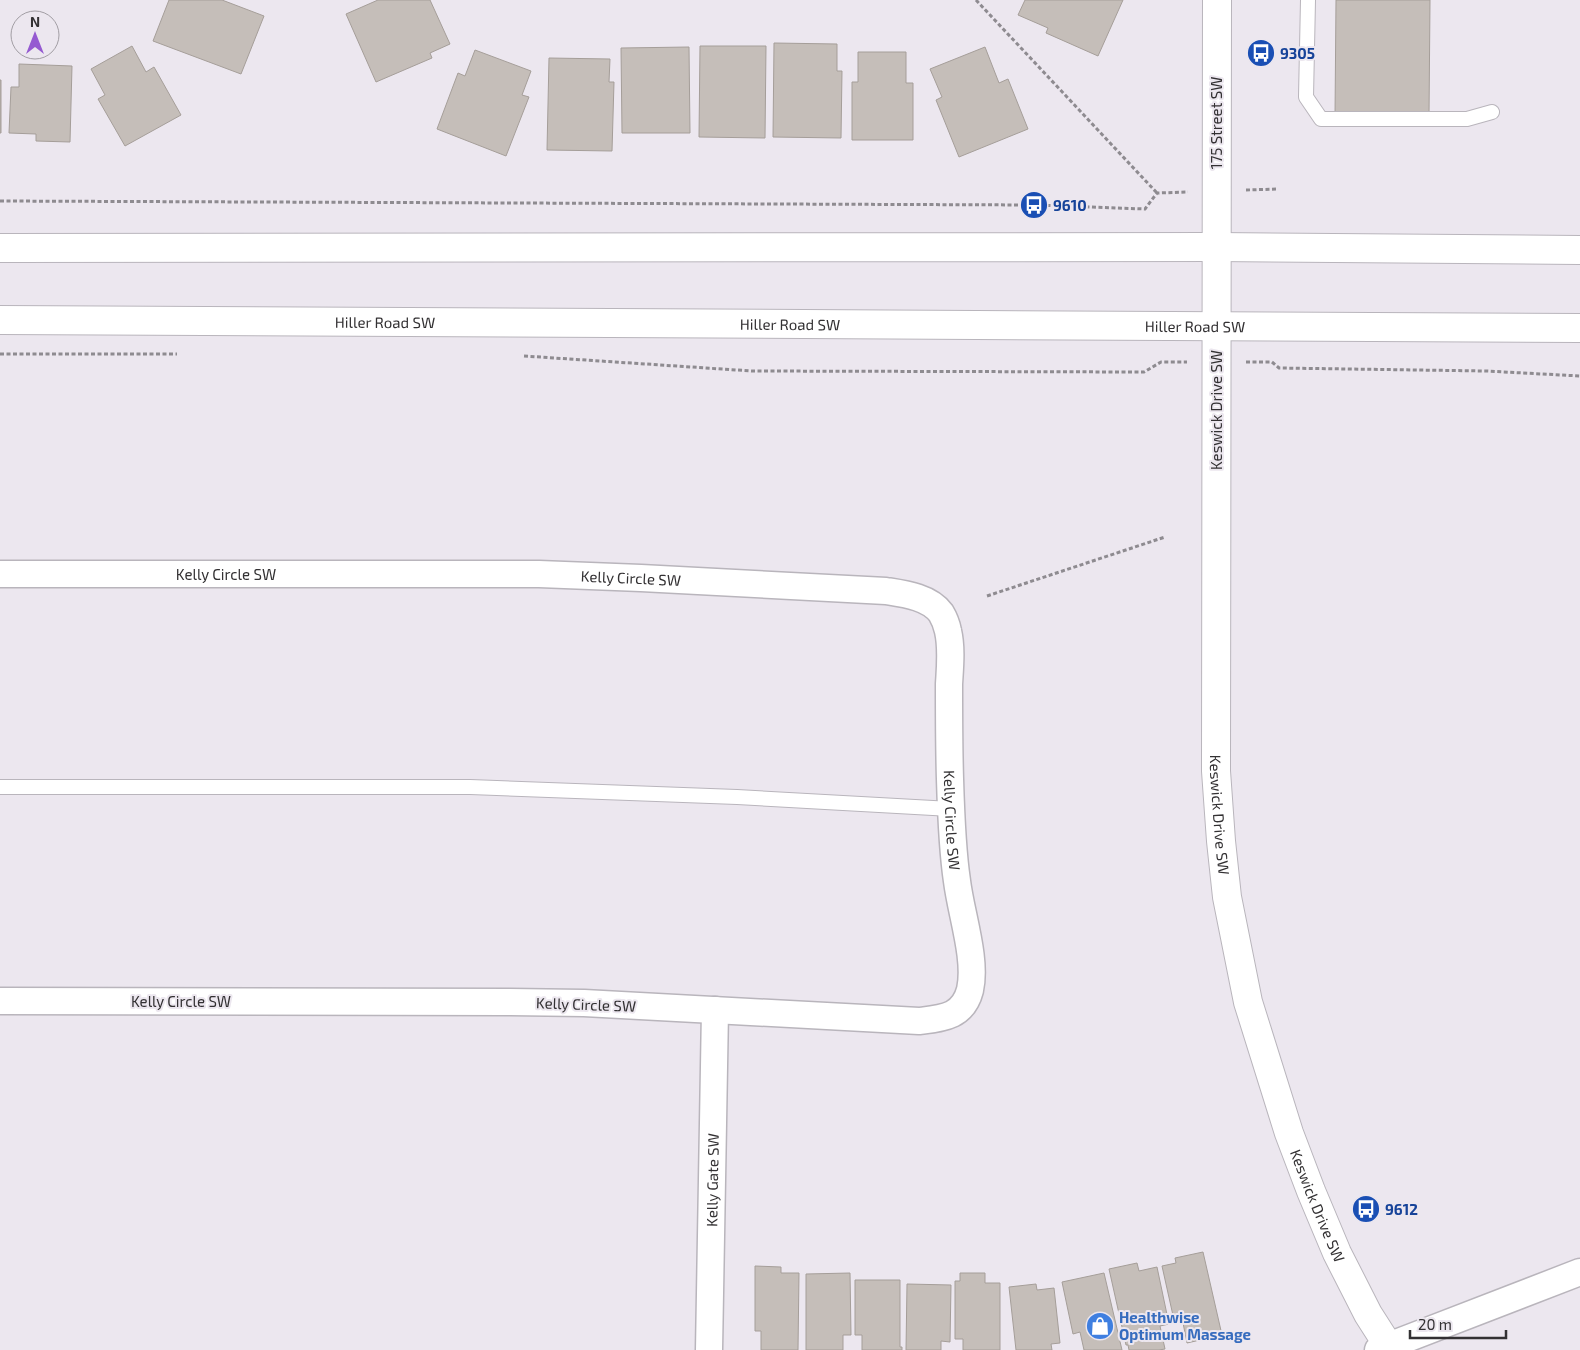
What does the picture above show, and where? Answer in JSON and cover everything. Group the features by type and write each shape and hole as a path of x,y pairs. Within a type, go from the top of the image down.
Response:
{"main road":[{"name":"175 Street SW","path":"1216,247 1217,0"},
{"path":"0,248 1216,247 1580,250"},
{"name":"Keswick Drive SW","path":"1216,247 1216,771 1220,841 1227,897 1248,1002 1288,1133 1337,1253 1386,1349"},
{"name":"Hiller Road SW","path":"0,320 1580,328"}],"street":[{"name":"Kelly Circle SW","path":"0,574 539,574 886,592 910,595 932,604 941,614 948,630 950,654 949,749 951,809 957,882 972,974 970,991 962,1007 945,1018 919,1021 584,1003 0,1001"},
{"name":"Kelly Gate SW","path":"709,1350 715,1010"},
{"path":"1386,1349 1580,1272"}],"lane":[{"path":"1308,0 1306,97 1321,119 1467,119 1492,112"},
{"path":"0,787 470,787 737,797 951,809"}],"path":[{"path":"976,0 1157,193 1278,189"},
{"path":"0,201 1034,205 1146,209 1157,193"},
{"path":"0,354 180,354"},
{"path":"518,355 752,371 826,372 1144,372 1161,362"},
{"path":"1272,362 1279,368 1486,371 1580,376"},
{"path":"987,596 1165,538"}],"building":[{"path":"169,0 222,0 264,16 241,74 153,41"},
{"path":"378,0 430,0 450,44 430,53 432,58 376,82 346,14"},
{"path":"1025,0 1123,0 1098,56 1046,33 1048,28 1018,15"},
{"path":"1336,0 1430,0 1429,116 1335,116"},
{"path":"774,43 837,44 837,71 842,71 841,138 773,137"},
{"path":"132,46 146,72 154,67 181,115 125,146 98,99 105,95 91,69"},
{"path":"700,46 766,46 765,138 699,137"},
{"path":"689,47 690,133 622,133 621,48"},
{"path":"985,47 999,83 1008,79 1028,129 959,157 936,100 942,97 930,69"},
{"path":"475,50 531,71 522,95 529,97 506,156 437,129 458,73 465,76"},
{"path":"858,52 906,52 906,83 913,83 913,140 852,140 852,82 858,82"},
{"path":"549,58 610,59 609,82 614,82 612,151 547,150"},
{"path":"19,64 72,66 70,142 36,141 36,134 9,133 11,87 19,87"},
{"path":"1,80 1,133 0,133"},
{"path":"1203,1252 1222,1335 1187,1343 1182,1318 1174,1320 1162,1266 1176,1263 1175,1258"},
{"path":"1137,1263 1139,1271 1157,1267 1169,1324 1160,1326 1165,1349 1129,1350 1128,1345 1126,1345 1109,1269"},
{"path":"755,1266 781,1267 781,1273 799,1273 798,1350 761,1350 761,1331 755,1331"},
{"path":"850,1273 851,1335 843,1335 843,1350 806,1350 806,1274"},
{"path":"960,1273 985,1273 985,1283 1000,1283 1000,1350 963,1350 963,1339 955,1339 955,1281 960,1281"},
{"path":"1104,1273 1122,1350 1084,1350 1080,1332 1073,1334 1062,1282"},
{"path":"855,1280 900,1280 900,1347 902,1347 902,1350 862,1350 862,1335 855,1335"},
{"path":"907,1284 951,1285 950,1342 941,1341 941,1350 906,1350"},
{"path":"1036,1284 1037,1290 1054,1288 1060,1343 1051,1344 1052,1350 1016,1350 1009,1287"}],"place":[{"name":"9305","path":"1261,53"},
{"name":"9610","path":"1034,205"},
{"name":"9612","path":"1366,1209"},
{"name":"Healthwise Optimum Massage","path":"1100,1326"}]}
